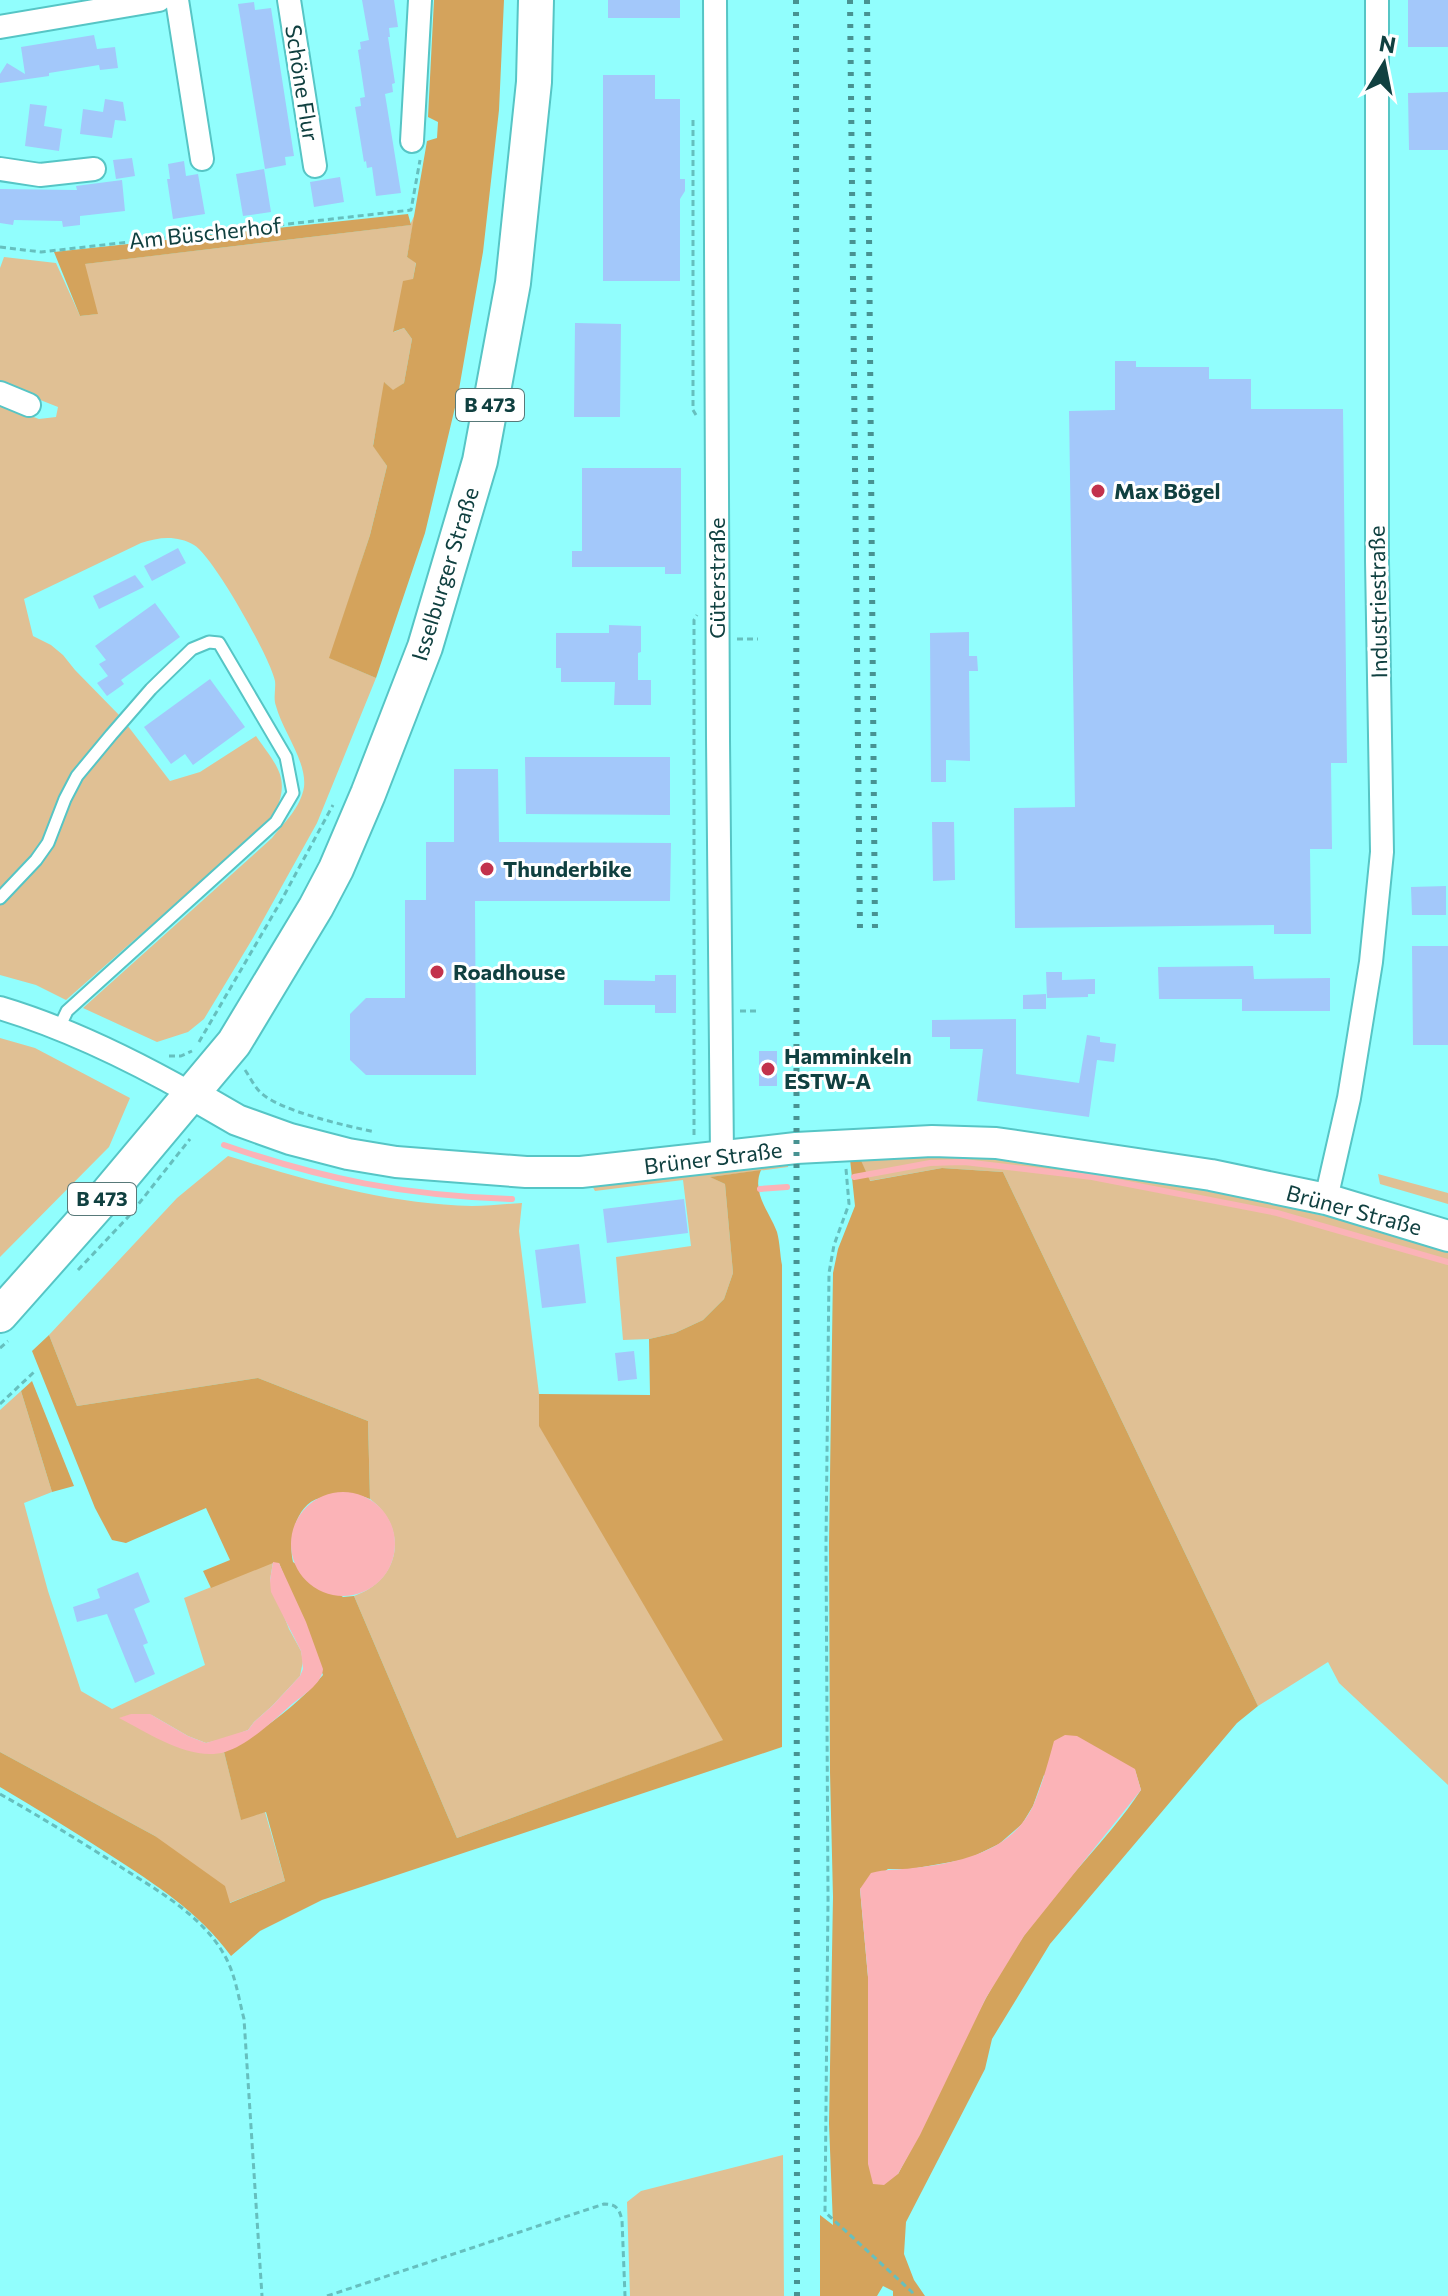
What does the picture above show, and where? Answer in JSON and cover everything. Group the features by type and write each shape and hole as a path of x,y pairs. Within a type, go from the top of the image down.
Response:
{"main road":[{"name":"Isselburger Straße","path":"192,1094 234,1043 295,945 336,869 425,647 480,461 513,283 534,82 536,0"},
{"name":"Brüner Straße","path":"192,1094 237,1120 290,1139 396,1162 526,1172 581,1172 843,1145 932,1141 996,1143 1211,1175 1326,1199 1448,1236"},
{"name":"B 473","path":"0,1315 192,1094"}],"street":[{"path":"0,27 159,0"},
{"path":"177,0 202,159"},
{"name":"Schöne Flur","path":"289,0 315,166"},
{"path":"412,141 420,0"},
{"name":"Güterstraße","path":"715,0 722,1156"},
{"name":"Industriestraße","path":"1326,1199 1349,1098 1364,1009 1382,852 1377,561 1377,0"},
{"path":"0,169 40,175 94,169"},
{"path":"0,393 29,405"},
{"name":"Brüner Straße","path":"0,1008 149,1070 192,1094"}],"lane":[{"path":"0,898 48,843 77,776 111,735 151,689 192,649 209,642 219,643 286,757 293,793 276,822 67,1011 58,1030"}],"path":[{"name":"Am Büscherhof","path":"0,247 41,252 411,210 422,151 412,141"},
{"path":"181,1056 194,1050 339,794"},
{"path":"221,1059 244,1068 261,1093 278,1104 387,1135"},
{"path":"843,1145 849,1204 834,1245 829,1273 825,2212 913,2296"},
{"path":"0,1404 34,1372"},
{"path":"0,1794 168,1897 212,1938 227,1959 244,2019 262,2296"},
{"path":"327,2296 604,2204 613,2204 620,2209 625,2296"}],"shaded area":[{"path":"434,0 504,0 499,110 483,252 458,395 425,533 376,678 329,658 370,535 387,466 373,446 384,382 393,390 404,383 412,339 404,328 393,332 403,281 413,279 416,263 407,257 427,141 437,138 438,122 428,117"},
{"path":"408,214 411,225 85,264 98,314 80,316 54,252"},
{"path":"415,214 407,257 416,262 413,279 394,332 404,328 412,339 404,383 393,391 385,383 373,445 387,466 370,535 330,658 376,678 317,823 253,938 204,1019 188,1032 157,1042 83,1008 272,838 299,801 304,787 302,767 276,706 275,681 263,652 227,587 194,545 168,538 141,543 24,599 33,636 63,655 121,717 170,781 200,772 256,736 276,766 282,784 272,819 66,1000 36,985 0,975 0,405 39,419 56,417 58,407 0,384 0,268 4,257 56,263 80,316 97,314 84,264 410,225"},
{"path":"0,1038 35,1048 130,1098 109,1147 0,1257"},
{"path":"973,1152 1207,1189 1346,1221 1448,1250 1448,1785 1339,1683 1328,1662 1258,1706 1003,1172 942,1168 869,1181 860,1158"},
{"path":"228,1156 318,1182 410,1201 472,1206 522,1203 519,1231 539,1394 540,1426 724,1740 457,1838 354,1596 382,1578 394,1552 391,1524 370,1499 368,1421 258,1378 77,1406 49,1335 177,1198"},
{"path":"860,1158 870,1181 942,1168 1003,1172 1258,1706 1237,1723 1050,1944 992,2039 985,2069 906,2222 904,2254 914,2280 925,2296 893,2296 893,2291 883,2286 877,2296 820,2296 820,2215 833,2225 829,2124 833,1897 829,1544 833,1273 838,1249 855,1206 850,1159","holes":["1135,1770 1141,1790 1037,1918 1005,1965 972,2024 898,2174 869,2028 860,1889 888,1869 911,1869 968,1859 999,1844 1022,1824 1033,1806 1044,1775"]},
{"path":"789,1159 788,1167 711,1177 725,1184 733,1273 724,1299 703,1320 675,1333 649,1339 623,1340 616,1257 691,1246 683,1180 595,1191 591,1184"},
{"path":"761,1170 758,1187 777,1232 782,1265 782,1747 322,1900 260,1931 231,1956 205,1925 160,1888 0,1787 0,1752 155,1836 225,1886 230,1903 285,1881 266,1812 241,1820 224,1752 277,1718 323,1675 279,1563 211,1588 203,1571 230,1560 206,1508 126,1543 112,1540 95,1508 32,1351 49,1335 77,1406 258,1378 368,1421 370,1499 347,1495 324,1497 311,1502 295,1525 293,1562 343,1597 354,1596 457,1838 723,1740 539,1426 539,1394 650,1395 649,1339 675,1333 703,1320 724,1299 733,1273 725,1184 710,1177"},
{"path":"1378,1174 1448,1193 1448,1204 1380,1184"},
{"path":"32,1381 74,1486 52,1492 21,1391"},
{"path":"21,1391 52,1492 24,1503 48,1591 81,1691 112,1709 205,1665 184,1598 273,1562 270,1580 301,1651 300,1676 248,1730 227,1738 206,1743 150,1714 204,1753 224,1752 241,1819 265,1812 285,1881 229,1903 226,1897 155,1836 0,1752 0,1410"},
{"path":"343,1492 363,1496 380,1507 391,1524 395,1544 391,1564 380,1581 363,1592 343,1596 323,1592 306,1581 295,1564 291,1544 295,1524 306,1507 323,1496"},
{"path":"273,1562 279,1563 323,1669 315,1685 260,1732 225,1752 212,1754 184,1750 119,1718 131,1714 150,1714 206,1743 248,1730 272,1706 303,1669 301,1651 271,1592"},
{"path":"1065,1735 1077,1736 1135,1769 1141,1790 1024,1936 986,1998 898,2174 884,2185 873,2184 868,2164 868,1977 860,1889 871,1873 948,1863 997,1845 1023,1822 1033,1806 1054,1741"},
{"path":"783,2155 784,2296 630,2296 627,2202 641,2191"}],"building":[{"path":"362,0 394,0 398,27 389,28 388,37 395,83 392,84 393,92 385,94 401,193 376,196 372,167 367,168 364,162 355,107 361,106 360,98 365,97 358,50 361,49 360,42 369,40"},
{"path":"608,0 680,0 680,18 608,18"},
{"path":"1408,0 1448,0 1448,47 1408,47"},
{"path":"254,2 255,10 271,8 294,156 285,157 286,165 265,169 238,4"},
{"path":"94,35 97,49 115,47 118,68 100,70 99,65 0,83 0,74 7,63 25,74 21,47"},
{"path":"603,75 655,75 655,99 680,99 680,179 685,179 685,191 680,199 680,281 603,281"},
{"path":"1448,92 1448,150 1409,150 1408,93"},
{"path":"105,99 123,102 126,121 115,120 112,138 80,134 83,109 103,112"},
{"path":"30,104 47,106 44,126 62,129 59,151 25,146"},
{"path":"132,158 135,176 116,179 113,160"},
{"path":"184,161 186,176 198,174 205,214 173,219 168,164"},
{"path":"264,169 271,212 243,216 236,174"},
{"path":"340,177 344,202 314,207 310,182"},
{"path":"122,180 125,211 80,216 80,225 63,227 62,221 14,220 13,225 0,223 0,189 77,190 76,186"},
{"path":"575,323 621,324 620,417 574,417"},
{"path":"1115,361 1136,361 1136,367 1209,367 1209,379 1251,379 1251,409 1343,409 1347,763 1331,763 1332,849 1310,849 1311,934 1274,934 1274,925 1015,928 1014,808 1075,807 1069,411 1115,410"},
{"path":"582,468 681,468 681,574 665,574 665,567 572,567 572,551 582,551"},
{"path":"178,548 186,563 152,581 144,566"},
{"path":"135,575 144,587 99,609 93,596"},
{"path":"155,603 180,637 121,680 124,684 107,696 97,683 108,676 99,664 106,660 95,646"},
{"path":"609,625 641,626 638,680 651,680 651,705 614,705 615,682 561,682 561,668 556,668 556,633 609,633"},
{"path":"969,632 969,656 977,656 978,671 969,671 970,761 946,760 946,782 931,782 930,633"},
{"path":"210,679 245,727 193,765 185,754 171,764 144,727"},
{"path":"525,757 670,757 670,815 526,814"},
{"path":"454,769 498,769 499,842 671,843 670,901 475,901 476,1075 366,1075 350,1060 350,1014 366,998 405,998 405,900 426,900 426,842 454,842"},
{"path":"932,822 954,822 955,880 933,881"},
{"path":"1446,886 1446,915 1412,915 1411,887"},
{"path":"1412,946 1448,946 1448,1045 1413,1045"},
{"path":"1253,966 1254,979 1330,978 1330,1011 1242,1011 1242,999 1159,999 1158,967"},
{"path":"1046,972 1062,972 1062,980 1095,979 1095,994 1088,994 1088,997 1047,998"},
{"path":"655,975 676,975 676,1013 655,1013 655,1005 604,1005 604,980 655,981"},
{"path":"1046,994 1046,1009 1023,1009 1023,995"},
{"path":"1016,1019 1016,1074 1079,1083 1087,1035 1100,1037 1100,1042 1116,1044 1114,1062 1097,1060 1089,1117 977,1101 983,1049 950,1049 950,1037 932,1037 932,1020"},
{"name":"Hamminkeln ESTW-A","path":"759,1051 777,1051 777,1086 759,1086"},
{"path":"684,1199 688,1233 607,1243 603,1209"},
{"path":"579,1244 586,1303 542,1308 535,1250"},
{"path":"634,1351 637,1379 618,1381 615,1353"},
{"path":"138,1572 150,1602 134,1609 148,1643 143,1645 155,1674 135,1683 107,1614 77,1622 73,1607 100,1598 97,1589"}],"waterway":[{"path":"224,1145 365,1184 436,1194 512,1199"},
{"path":"854,1177 930,1163 964,1162 1092,1177 1277,1213 1448,1262"},
{"path":"760,1189 787,1187"}],"railway":[{"path":"796,0 797,2296"},
{"path":"850,0 860,931"},
{"path":"867,0 875,930"}],"place":[{"name":"Max Bögel","path":"1098,491"},
{"name":"Thunderbike","path":"487,869"},
{"name":"Roadhouse","path":"437,972"},
{"name":"Hamminkeln ESTW-A","path":"768,1069"}]}
